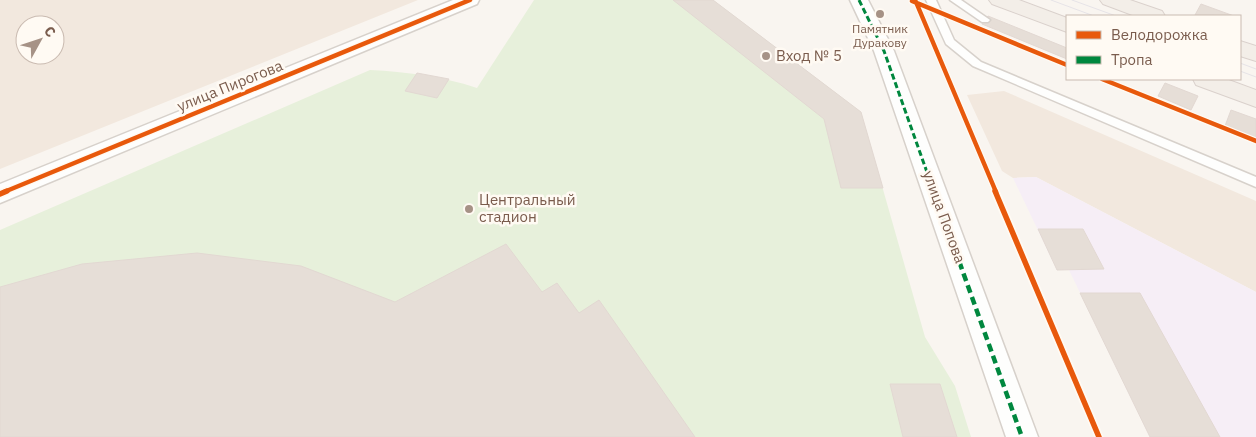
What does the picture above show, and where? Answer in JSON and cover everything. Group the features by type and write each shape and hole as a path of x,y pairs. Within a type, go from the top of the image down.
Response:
{"main road":[{"path":"998,0 1066,26"},
{"path":"1110,0 1151,15"},
{"path":"1241,48 1256,54"},
{"path":"1207,80 1256,99"}],"street":[{"name":"улица Пирогова","path":"0,194 470,0"},
{"name":"улица Попова","path":"859,0 884,51 1022,437"}],"lane":[{"path":"931,0 950,42 977,64 1256,182"},
{"path":"955,0 985,20"}],"shaded area":[{"path":"0,0 418,0 0,169"},
{"path":"1004,91 1256,201 1256,292 1036,177 1013,178 1002,171 967,95"},
{"path":"1036,177 1256,292 1256,437 1150,437 1069,270 1057,270 1013,178"}],"green space":[{"name":"Центральный стадион","path":"534,0 713,0 861,112 925,337 955,386 971,437 0,437 0,230 370,70 424,75 477,88"}],"building":[{"name":"Вход № 5","path":"673,0 713,0 861,112 883,188 841,188 824,119"},
{"path":"1201,4 1231,15 1195,15"},
{"path":"988,16 1066,48 1066,59 982,24"},
{"path":"417,73 449,79 437,98 405,91"},
{"path":"1165,83 1198,96 1191,110 1158,96"},
{"path":"1231,110 1256,119 1256,139 1225,126"},
{"path":"1038,229 1083,229 1104,269 1057,270"},
{"path":"506,244 542,292 557,283 579,313 599,300 695,437 0,437 0,287 82,264 197,253 301,266 395,302"},
{"path":"1080,293 1140,293 1220,437 1150,437"},
{"path":"890,384 940,384 957,437 903,437"}],"tram line":[{"path":"1051,0 1091,15"},
{"path":"1072,0 1113,15"},
{"path":"1241,63 1256,69"},
{"path":"1241,71 1256,77"}],"marked path":[{"path":"859,0 884,51 1022,437"}],"cycle path":[{"path":"0,194 470,0"},
{"path":"912,1 1066,65"},
{"path":"916,2 1099,437"},
{"path":"1104,80 1256,141"}],"place":[{"name":"Памятник Дуракову","path":"880,14"},
{"name":"Вход № 5","path":"766,56"},
{"name":"Центральный стадион","path":"469,209"}]}
